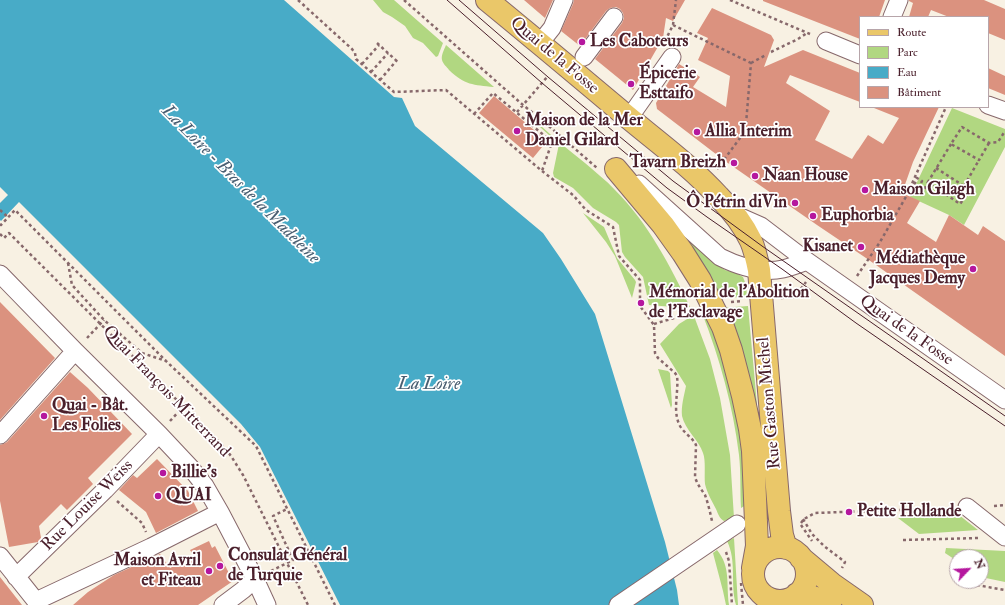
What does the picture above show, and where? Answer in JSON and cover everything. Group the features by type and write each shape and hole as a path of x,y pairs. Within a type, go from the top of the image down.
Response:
{"main road":[{"name":"Quai de la Fosse","path":"487,0 691,169 736,215"},
{"name":"Rue Gaston Michel","path":"608,170 663,225 700,280 723,327 731,350 743,396 753,451 757,546 756,587"},
{"name":"Rue Gaston Michel","path":"736,215 752,242 757,256 778,511 782,535 794,553"},
{"path":"830,605 819,599 778,600 769,598 762,594 756,587 757,560 771,548 777,547 794,553 832,584 862,605"},
{"path":"789,600 803,587 806,577 806,567 794,553"}],"street":[{"path":"540,43 552,28 564,0"},
{"path":"892,16 899,0"},
{"path":"584,57 614,17"},
{"path":"826,41 859,55"},
{"path":"629,118 672,57"},
{"path":"989,105 1005,111"},
{"path":"608,170 630,176 720,257 732,263 744,268 770,271 782,269 807,261"},
{"name":"Quai de la Fosse","path":"736,215 761,226 807,261 1005,400"},
{"name":"Quai François Mitterrand","path":"0,274 190,467 205,486 220,512 267,605"},
{"path":"0,435 75,351"},
{"name":"Rue Louise Weiss","path":"16,577 105,490 159,434"},
{"path":"967,507 1005,537"},
{"path":"0,556 37,603 220,512"},
{"path":"618,605 737,524"},
{"path":"223,605 244,590 255,579"}],"path":[{"path":"298,0 352,49 355,53 356,59 395,92 446,90 542,171 573,195 589,212 612,226 619,256 639,278 640,306 654,324 655,353 658,358 677,376 677,420 680,427 696,445 694,471 696,482 706,498 711,513 712,525 716,539 724,545 728,558 732,605"},
{"path":"404,0 523,105 608,170"},
{"path":"676,0 673,25 751,63"},
{"path":"730,0 807,33 771,52"},
{"path":"362,64 378,44 398,62 380,80"},
{"path":"371,72 388,53"},
{"path":"751,63 766,55"},
{"path":"517,112 561,61"},
{"path":"724,160 743,134 746,124 751,63"},
{"path":"474,114 493,93 517,112 552,142 542,171"},
{"path":"868,260 880,242 911,187 946,108"},
{"path":"911,187 913,188 917,178 922,181 917,192 922,194 936,168 962,127 989,143 998,142 1005,131"},
{"path":"964,186 989,143"},
{"path":"951,144 979,160"},
{"path":"928,182 960,204 970,190 936,168"},
{"path":"0,210 9,218"},
{"path":"0,224 1,225 16,210 166,361 256,446 335,605"},
{"name":"Quai François Mitterrand","path":"0,234 4,238 9,233 211,434 231,456 243,475 308,605"},
{"path":"68,262 72,285 104,320 142,353 166,361"},
{"path":"696,310 698,316"},
{"path":"75,351 104,320"},
{"path":"105,490 142,523 152,547"},
{"path":"801,524 804,519 815,513 1005,505"},
{"path":"255,579 293,560 273,516 287,509"},
{"path":"903,540 982,538"},
{"path":"989,587 1005,590"}],"green space":[{"path":"373,0 394,0 443,43 438,56 436,57 423,43 413,38 405,26 383,12"},
{"path":"446,45 494,87 480,86 470,83 460,79 449,70 442,60 442,54"},
{"path":"952,108 1005,129 1005,147 964,225 949,215 910,197"},
{"path":"541,126 612,186 638,216 657,245 690,307 649,305 643,277 622,252 619,225 593,208 573,188 554,177 553,173 559,144 540,127"},
{"path":"583,213 604,227 617,258 635,280 636,282 632,298 615,256"},
{"path":"673,226 716,264 725,270 743,277 746,285 747,297 715,298"},
{"path":"748,306 759,427 769,495 765,496 720,308"},
{"path":"710,310 742,407 746,505 741,508 740,462 733,419 720,365 702,313"},
{"path":"694,316 710,359 720,398 730,455 734,518 724,521 718,514 708,494 705,484 704,460 701,448 686,426 682,416 682,405 686,386 660,344 679,324"},
{"path":"658,369 668,371 670,373 671,408"},
{"path":"959,515 978,530 919,534 898,518"},
{"path":"734,538 738,605 736,605 734,597 732,556 727,541"},
{"path":"946,548 966,549 949,549 949,556 945,553"},
{"path":"717,550 726,569 729,605 726,605 713,553"},
{"path":"989,550 1005,551 1005,582 989,579"}],"water":[{"name":"La Loire","path":"0,0 284,0 394,97 402,98 415,126 543,233 595,314 665,542 677,590 679,605 340,605 260,447 241,424 19,202 1,221 0,220 0,203 8,195 0,187"}],"building":[{"path":"524,0 553,0 545,18"},
{"path":"574,0 685,0 673,21 666,18 663,38 633,90 595,59 622,23 624,18 623,13 616,7 610,8 606,11 580,46 561,31"},
{"path":"885,0 879,16 859,16 859,39 763,1"},
{"path":"984,0 1005,9 1005,40 989,33 989,16 946,16 931,10 928,16 909,16 913,3 909,1"},
{"path":"712,8 771,35 774,40 764,67 803,50 859,73 859,102 790,75 786,83 830,111 815,140 852,159 868,135 883,144 899,118 874,108 939,108 913,162 902,193 920,201 907,223 936,242 949,215 978,235 983,226 1005,241 1005,356 725,161 657,109 656,103 679,64 700,77 693,87 726,107 730,76 698,60 708,38 697,33"},
{"path":"989,68 1005,76 1005,95 989,88"},
{"name":"Maison de la Mer Daniel Gilard","path":"494,96 547,141 533,158 479,113"},
{"path":"0,302 55,358 0,420"},
{"path":"70,372 88,388 132,434 88,478 93,484 67,510 61,504 39,526 41,538 38,542 9,547 0,501 0,445 7,442"},
{"name":"QUAI","path":"157,459 188,491 198,511 156,533 146,512 119,490 133,475 137,478"},
{"path":"209,541 212,548 215,546 233,581 198,605 73,605 88,592 114,575 160,554 170,568 194,557 190,550"},
{"path":"0,577 22,605 0,605"}],"tram line":[{"path":"447,0 542,83 667,188 856,323 1005,426"},
{"path":"459,0 548,77 673,181 762,246 1005,416"}],"place":[{"name":"Les Caboteurs","path":"582,42"},
{"name":"Épicerie Esttaifo","path":"631,84"},
{"name":"Maison de la Mer Daniel Gilard","path":"517,131"},
{"name":"Allia Interim","path":"697,132"},
{"name":"Tavarn Breizh","path":"734,163"},
{"name":"Naan House","path":"755,176"},
{"name":"Maison Gilagh","path":"865,190"},
{"name":"Ô Pétrin diVin","path":"795,203"},
{"name":"Euphorbia","path":"813,216"},
{"name":"Kisanet","path":"861,247"},
{"name":"Médiathèque Jacques Demy","path":"973,269"},
{"name":"Mémorial de l’Abolition de l’Esclavage","path":"641,303"},
{"name":"Quai - Bât. Les Folies","path":"44,416"},
{"name":"Billie's","path":"163,473"},
{"name":"QUAI","path":"158,496"},
{"name":"Petite Hollande","path":"849,512"},
{"name":"Consulat Général de Turquie","path":"220,566"},
{"name":"Maison Avril et Fiteau","path":"209,571"}],"water label":[{"name":"La Loire - Bras de la Madeleine","path":"240,185"}]}
